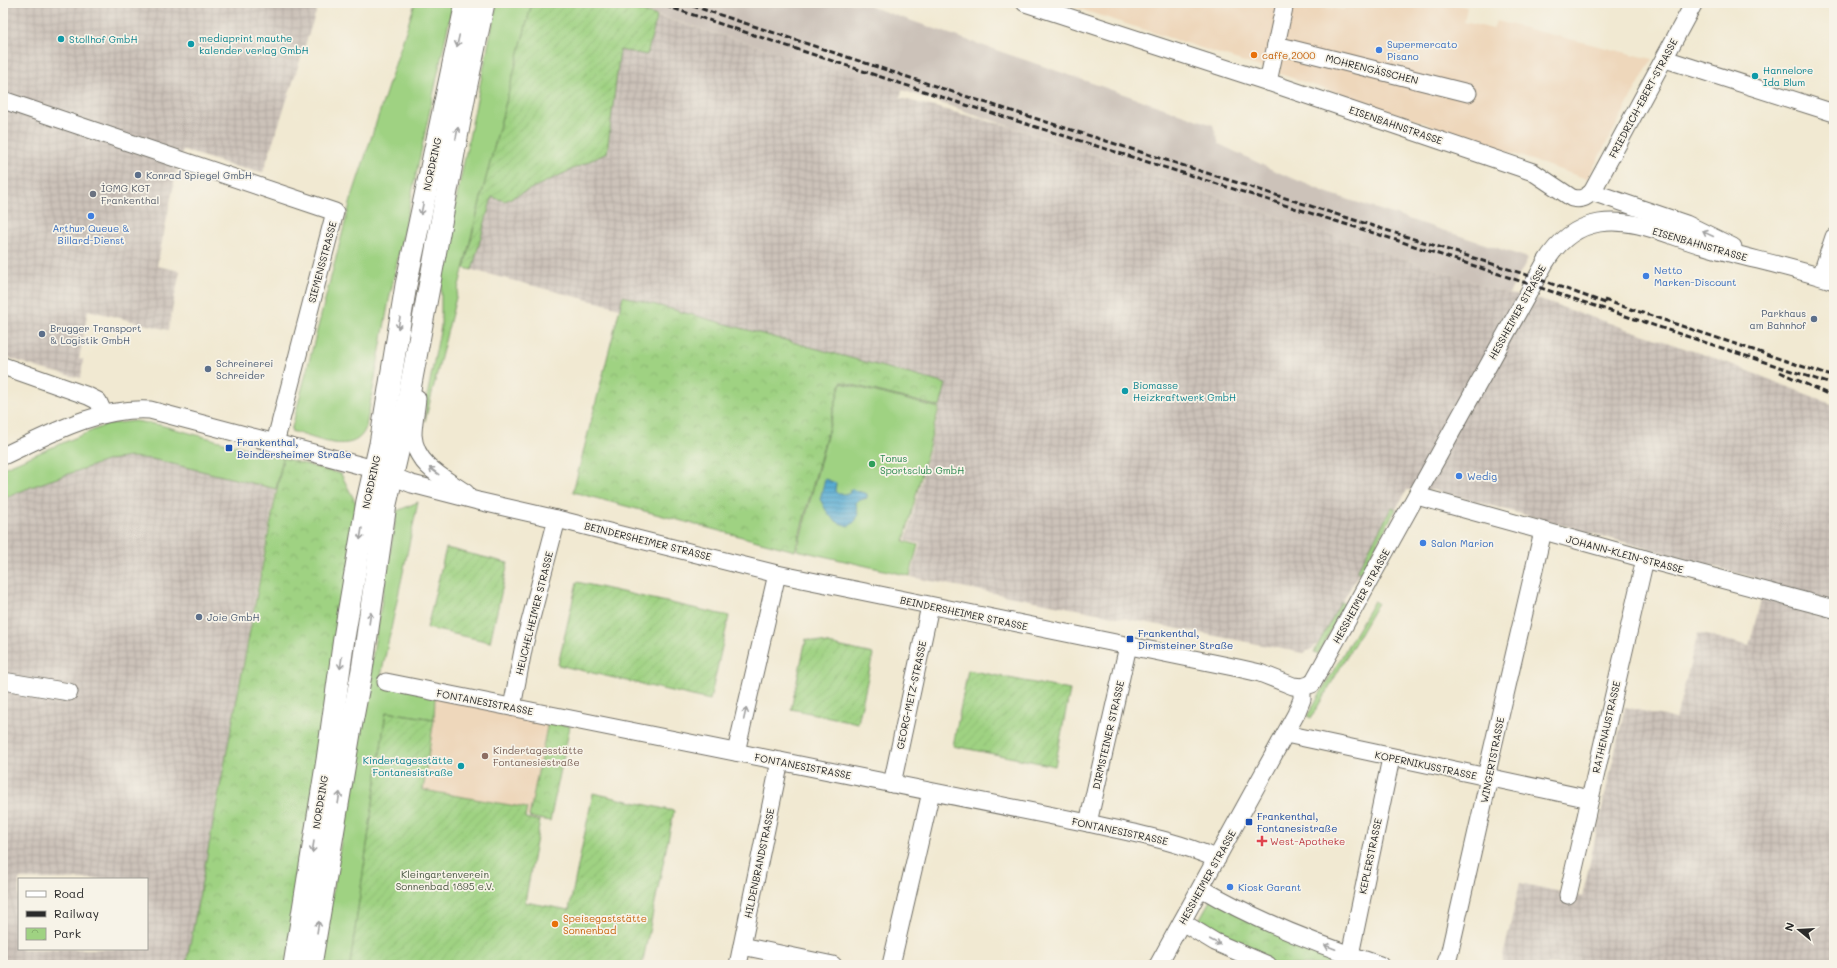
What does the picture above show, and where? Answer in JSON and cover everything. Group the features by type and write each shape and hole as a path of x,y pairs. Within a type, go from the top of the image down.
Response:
{"main road":[{"name":"NORDRING","path":"311,965 362,670 386,504 381,440 406,285 466,3"},
{"name":"NORDRING","path":"294,965 328,760 353,585 367,501 383,472 399,448 430,277 484,3"}],"street":[{"name":"EISENBAHNSTRASSE","path":"1025,3 1268,82 1533,172 1572,198 1583,199 1592,192 1686,224 1721,240 1754,260"},
{"path":"1268,82 1285,3"},
{"name":"FRIEDRICH-EBERT-STRASSE","path":"1592,192 1665,59 1692,4"},
{"name":"MOHRENGÄSSCHEN","path":"1276,45 1468,93"},
{"path":"1665,59 1834,113"},
{"name":"SIEMENSSTRASSE","path":"3,100 336,212 275,443"},
{"name":"EISENBAHNSTRASSE","path":"1576,231 1589,225 1600,223 1633,224 1754,260 1787,266 1827,278"},
{"name":"HESSHEIMER STRASSE","path":"1158,965 1286,734 1301,702 1302,687 1312,684 1545,263 1556,247 1576,231"},
{"path":"1827,278 1834,237"},
{"name":"NORDRING","path":"430,277 413,435 416,450 422,461 431,470 478,501"},
{"path":"3,366 88,396 98,401 104,414"},
{"name":"BEINDERSHEIMER STRASSE","path":"3,456 92,416 134,409 150,410 383,472 412,484 777,574 1260,673 1293,686 1302,687"},
{"name":"JOHANN-KLEIN-STRASSE","path":"1417,496 1834,609"},
{"name":"HEUCHELHEIMER STRASSE","path":"512,707 524,645 557,519"},
{"name":"WINGERTSTRASSE","path":"1445,965 1449,955 1489,778 1488,768 1543,531"},
{"name":"RATHENAUSTRASSE","path":"1568,895 1645,559"},
{"path":"736,752 777,574"},
{"name":"GEORG-METZ-STRASSE","path":"892,784 930,606"},
{"name":"DIRMSTEINER STRASSE","path":"1088,823 1128,646"},
{"path":"3,681 69,692"},
{"name":"FONTANESISTRASSE","path":"386,682 1088,823 1168,841 1194,849 1217,859"},
{"name":"KOPERNIKUSSTRASSE","path":"1286,734 1391,758 1590,799"},
{"name":"KEPLERSTRASSE","path":"1350,955 1391,758"},
{"name":"HILDENBRANDSTRASSE","path":"738,965 780,761"},
{"path":"891,965 931,792"},
{"path":"1201,888 1259,920 1380,965"},
{"path":"1182,922 1215,942 1268,965"},
{"path":"742,946 833,965"}],"shaded area":[{"path":"3,3 319,3 263,172 236,167 183,150 177,169 157,266 180,271 168,330 88,310 79,359 83,359 81,378 42,369 3,356"},
{"path":"616,3 860,3 1213,125 1219,144 1275,171 1328,193 1528,258 1509,294 902,90"},
{"path":"1061,3 1299,3 1344,10 1346,3 1450,3 1467,7 1464,22 1493,29 1496,21 1652,59 1587,179 1263,68"},
{"path":"657,16 885,84 902,90 900,98 1011,127 1509,294 1534,298 1723,361 1834,405 1834,965 1501,965 1520,883 1582,897 1625,707 1676,719 1698,633 1749,646 1766,581 1434,490 1407,490 1319,642 1312,649 1303,653 911,577 920,544 906,540 946,384 623,296 620,308 472,270 492,197 607,153 620,50 647,55"},
{"path":"131,457 152,459 276,489 186,965 3,965 3,499 31,487 109,460"},
{"name":"Kindertagesstätte Fontanesiestraße","path":"435,697 548,722 529,817 526,816 527,809 422,790 434,719"}],"green space":[{"path":"415,3 453,3 389,300 366,427 361,436 353,442 333,443 322,441 291,431 351,200"},
{"path":"497,3 532,3 425,421 426,401 441,326 441,288 452,220"},
{"path":"532,3 616,3 657,16 647,55 620,50 607,153 505,201 492,197 472,270 464,268"},
{"path":"623,296 946,384 940,407 841,382 795,551 573,492"},
{"name":"Tonus Sportsclub GmbH","path":"841,383 939,408 904,541 918,545 910,576 797,550"},
{"path":"135,421 160,425 283,458 276,489 152,459 131,457 109,460 31,487 3,499 3,468 108,424"},
{"path":"283,458 341,474 359,509 288,965 186,965"},
{"path":"418,502 381,676 435,697 434,719 386,712 350,965 320,965 397,511"},
{"path":"1392,507 1396,509 1361,573 1357,571"},
{"path":"446,548 508,563 490,642 427,628"},
{"path":"577,582 729,616 710,700 558,665"},
{"path":"1374,601 1378,603 1311,718 1307,716"},
{"path":"1341,602 1345,604 1318,654 1314,652"},
{"path":"806,639 873,654 858,723 791,709"},
{"path":"968,670 1070,690 1055,766 953,746"},
{"name":"Kleingartenverein Sonnenbad 1895 e.V.","path":"386,712 434,719 423,790 527,808 525,818 540,821 525,902 569,910 593,793 674,811 642,965 350,965"},
{"path":"548,722 570,726 550,821 529,817"},
{"path":"1212,897 1370,965 1276,965 1216,939 1195,927"}],"water":[{"path":"825,479 836,483 835,491 838,494 849,494 851,489 867,494 867,498 857,501 857,516 855,521 849,526 834,520 825,509 820,499"}],"railway":[{"path":"657,3 966,105 1396,240 1834,385"},
{"path":"684,3 968,97 1524,274 1608,304"},
{"path":"1604,300 1834,377"},
{"path":"1780,372 1834,397"}],"place":[{"name":"Stollhof GmbH","path":"61,39"},
{"name":"mediaprint mauthe kalender verlag GmbH","path":"191,44"},
{"name":"Supermercato Pisano","path":"1379,50"},
{"name":"caffe 2000","path":"1254,55"},
{"name":"Hannelore Ida Blum","path":"1755,76"},
{"name":"Konrad Spiegel GmbH","path":"138,175"},
{"name":"İGMG KGT Frankenthal","path":"93,194"},
{"name":"Arthur Queue & Billard-Dienst","path":"91,216"},
{"name":"Netto Marken-Discount","path":"1646,276"},
{"name":"Parkhaus am Bahnhof","path":"1814,319"},
{"name":"Brugger Transport & Logistik GmbH","path":"42,334"},
{"name":"Schreinerei Schreider","path":"208,369"},
{"name":"Biomasse Heizkraftwerk GmbH","path":"1125,391"},
{"name":"Frankenthal, Beindersheimer Straße","path":"229,448"},
{"name":"Tonus Sportsclub GmbH","path":"872,464"},
{"name":"Wedig","path":"1459,476"},
{"name":"Salon Marion","path":"1423,543"},
{"name":"Joie GmbH","path":"199,617"},
{"name":"Frankenthal, Dirmsteiner Straße","path":"1130,639"},
{"name":"Kindertagesstätte Fontanesiestraße","path":"485,756"},
{"name":"Kindertagesstätte Fontanesistraße","path":"461,766"},
{"name":"Frankenthal, Fontanesistraße","path":"1249,822"},
{"name":"West-Apotheke","path":"1262,841"},
{"name":"Kiosk Garant","path":"1230,887"},
{"name":"Speisegaststätte Sonnenbad","path":"555,924"}]}
